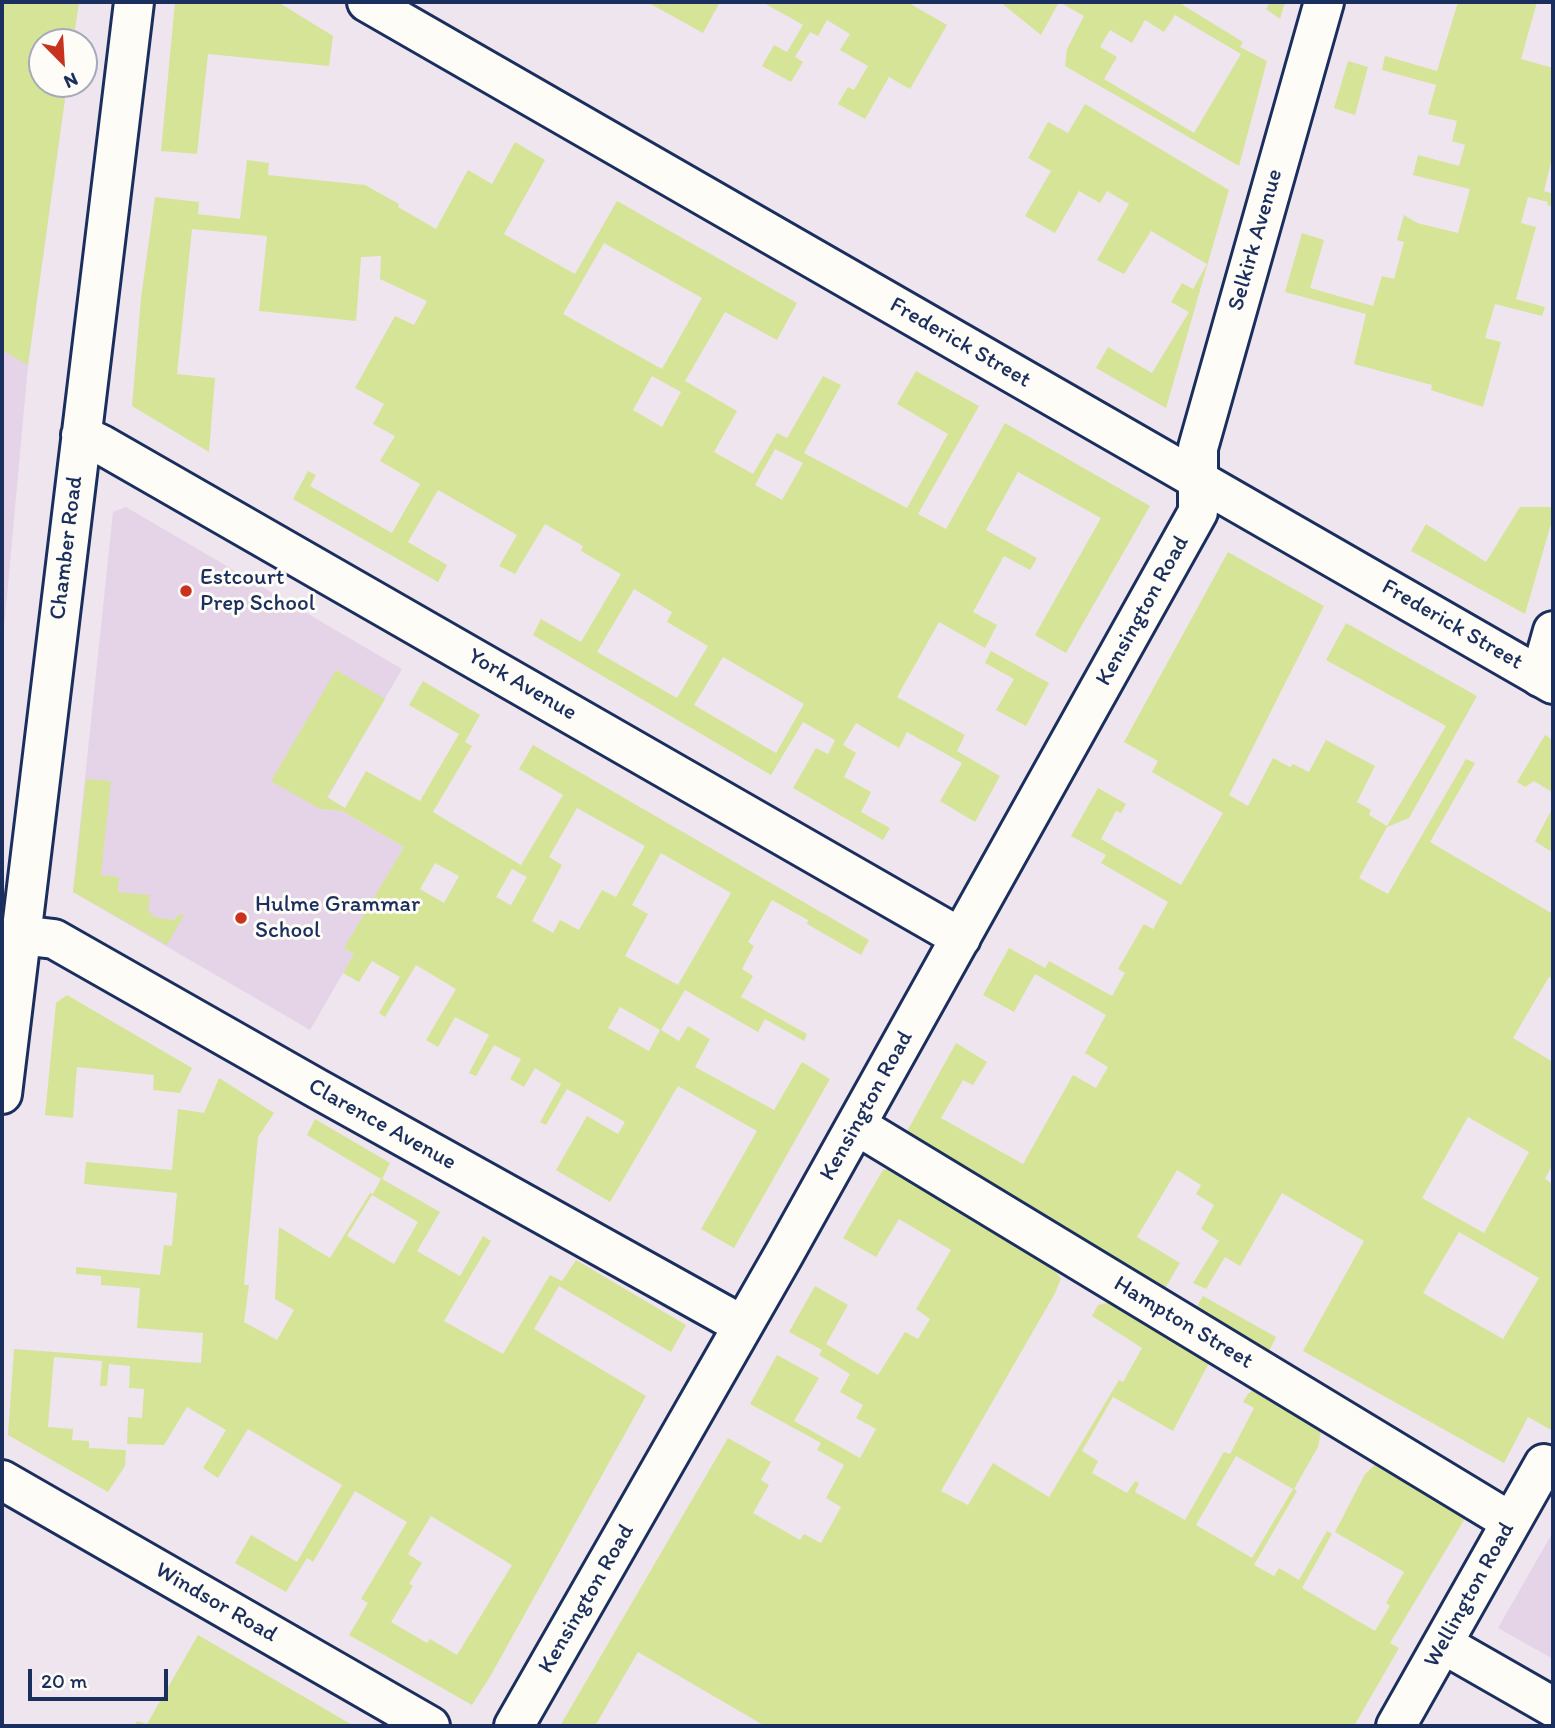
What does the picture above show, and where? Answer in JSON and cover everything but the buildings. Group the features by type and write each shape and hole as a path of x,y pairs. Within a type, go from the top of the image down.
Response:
{"street":[{"name":"Chamber Road","path":"2,1094 134,2"},
{"name":"Frederick Street","path":"367,2 1547,680"},
{"name":"Selkirk Avenue","path":"1198,479 1198,448 1324,2"},
{"name":"York Avenue","path":"80,435 114,451 961,938"},
{"name":"Kensington Road","path":"514,1726 856,1125 1198,512 1198,479"},
{"path":"1547,680 1553,631"},
{"name":"Clarence Avenue","path":"20,935 54,939 742,1325"},
{"name":"Hampton Street","path":"856,1125 1511,1522"},
{"name":"Wellington Road","path":"1396,1726 1544,1464"},
{"name":"Windsor Road","path":"2,1479 430,1726"},
{"path":"1443,1644 1553,1707"}],"shaded area":[{"path":"2,2 79,2 75,28 28,28 28,98 65,98 28,365 2,651"},
{"path":"126,507 402,669 321,809 342,811 404,847 345,948 354,954 310,1030 73,892 113,512"},
{"path":"1553,1532 1553,1659 1498,1628"}],"green space":[{"path":"2,2 79,2 75,28 28,28 28,98 65,98 28,365 2,350"},
{"path":"175,2 278,2 333,36 329,66 208,54 197,154 161,151"},
{"path":"647,2 720,2 703,33"},
{"path":"762,2 907,2 947,25 910,89 889,77 865,119 838,104 848,87 854,90 868,66 840,50 850,34 827,20 818,36 810,32 795,57 803,62 791,82 762,66 774,45 787,52 803,25"},
{"path":"1000,2 1059,2 1041,35"},
{"path":"1059,2 1178,2 1243,42 1240,47 1267,61 1239,166 1065,66 1067,49 1084,16","holes":["1175,15 1241,54 1194,133 1104,79 1117,57 1100,47 1110,30 1132,43 1145,20 1164,32"]},
{"path":"1270,2 1285,2 1280,19 1266,9"},
{"path":"1458,2 1537,2 1521,59 1553,68 1553,154 1544,191 1553,194 1553,207 1547,205 1548,202 1528,197 1521,223 1536,227 1516,299 1545,307 1542,316 1495,304 1485,338 1501,342 1483,407 1431,390 1432,385 1354,364 1366,314 1285,292 1302,233 1324,240 1310,288 1373,306 1382,276 1394,279 1404,242 1397,240 1404,215 1417,223 1458,233 1470,189 1413,175 1418,155 1459,166 1465,145 1452,141 1457,121 1428,114 1436,85 1382,70 1385,56 1437,71"},
{"path":"1348,61 1368,67 1355,115 1334,108"},
{"path":"1085,104 1229,190 1166,408 1096,368 1108,347 1152,373 1189,312 1171,302 1182,283 1193,289 1207,264 1151,231 1124,274 1097,260 1129,204 1107,191 1100,203 1079,191 1055,233 1025,216 1051,171 1028,158 1048,122 1068,133"},
{"path":"515,142 545,160 504,234 575,274 617,201 797,303 777,340 725,312 685,381 737,411 714,452 753,474 777,433 787,438 823,376 841,385 804,453 907,508 948,434 897,404 916,371 979,406 918,514 946,529 1005,423 1150,506 1066,653 1035,635 1101,518 1018,472 986,530 1037,558 1030,570 1004,556 973,612 997,625 985,648 939,622 897,697 965,735 957,751 1000,776 975,822 940,801 962,763 907,732 899,748 856,723 843,745 856,753 844,777 871,792 861,812 890,828 883,840 793,788 816,748 828,754 835,740 803,722 771,775 533,635 541,619 581,642 621,574 581,551 583,546 545,524 515,574 499,566 517,535 438,490 408,542 447,565 438,582 293,499 308,471 316,475 310,486 392,533 420,484 380,461 395,436 373,424 384,404 355,388 395,316 414,325 427,301 380,279 381,256 361,257 356,321 259,311 267,236 192,229 177,374 215,378 209,452 132,406 141,298 155,197 199,202 198,214 240,219 247,160 269,163 268,175 365,185 436,229 468,170 492,184","holes":["604,243 702,298 662,369 563,314","652,376 681,392 662,427 633,410","775,449 803,463 782,500 755,485","634,589 672,612 667,622 708,646 677,698 597,652","723,657 804,704 776,753 694,705"]},
{"path":"1520,507 1553,507 1553,517 1525,614 1411,551 1426,524 1486,562"},
{"path":"1228,552 1324,606 1229,795 1248,806 1273,758 1290,767 1293,764 1309,772 1326,740 1375,766 1357,802 1371,810 1369,815 1387,826 1446,726 1326,660 1346,623 1477,696 1409,818 1387,827 1359,878 1388,894 1466,759 1475,763 1430,842 1553,914 1553,979 1549,977 1513,1038 1553,1062 1553,1164 1545,1179 1553,1184 1553,1431 1528,1417 1504,1463 1303,1351 1364,1241 1282,1193 1240,1266 1225,1257 1206,1289 1193,1283 1219,1241 1201,1229 1214,1205 1196,1194 1201,1185 1177,1170 1137,1237 1180,1263 1164,1290 905,1135 956,1043 987,1062 973,1085 963,1080 941,1118 1023,1164 1073,1075 1096,1088 1108,1067 1085,1053 1106,1015 1035,974 1014,1012 983,995 1009,948 1045,968 1049,961 1112,996 1125,973 1118,969 1144,924 1153,929 1168,902 1101,863 1106,855 1071,836 1098,788 1126,804 1121,813 1116,811 1101,839 1181,885 1223,813 1152,772 1158,761 1124,742","holes":["1468,1117 1529,1152 1484,1233 1422,1198","1459,1232 1539,1278 1503,1339 1423,1293"]},
{"path":"991,651 1049,683 1026,726 996,710 1014,679 985,663"},
{"path":"336,670 385,699 327,797 345,808 366,771 420,801 459,734 409,705 423,681 480,715 465,742 472,746 433,812 521,865 563,795 519,769 533,745 869,940 861,955 772,900 748,942 754,946 742,969 753,976 741,997 807,1034 804,1041 765,1019 758,1032 685,990 661,1030 679,1041 688,1026 710,1039 695,1067 774,1110 802,1062 830,1079 734,1248 701,1229 757,1131 678,1086 610,1202 556,1170 587,1116 618,1134 625,1122 567,1089 546,1125 540,1122 561,1084 535,1068 524,1087 510,1079 521,1059 494,1045 476,1076 469,1073 489,1035 455,1017 438,1047 426,1040 456,989 416,965 385,1017 379,1013 400,977 372,961 359,982 343,973 354,954 344,948 404,847 342,811 320,809 271,781","holes":["577,808 645,846 616,897 602,890 579,930 560,920 553,933 532,921 562,865 549,857","661,853 731,893 678,985 625,956 648,914 632,905","435,863 459,876 444,903 420,889","512,869 527,877 511,905 496,897","620,1007 660,1030 649,1051 608,1028"]},
{"path":"1545,735 1553,740 1553,795 1534,781 1525,787 1517,782"},
{"path":"86,779 111,781 101,875 119,877 118,892 150,895 148,910 154,917 174,920 180,914 184,915 167,945 73,892"},
{"path":"1553,807 1553,845 1550,851 1535,841"},
{"path":"67,995 192,1068 180,1093 153,1090 154,1075 77,1067 73,1118 45,1115 56,1003"},
{"path":"219,1078 274,1113 258,1137 244,1285 249,1285 244,1322 277,1340 294,1310 275,1299 279,1227 330,1258 381,1179 307,1135 315,1119 390,1163 382,1179 440,1212 417,1251 460,1276 483,1236 491,1241 444,1321 503,1354 550,1275 562,1281 576,1260 686,1325 671,1352 559,1286 534,1329 646,1396 472,1705 349,1635 368,1603 361,1599 407,1522 355,1491 313,1562 307,1558 286,1592 235,1563 251,1535 297,1562 342,1485 248,1429 218,1478 203,1468 226,1430 187,1407 164,1445 127,1444 128,1417 142,1418 144,1389 129,1388 130,1366 109,1364 107,1386 100,1386 102,1361 54,1357 48,1427 73,1429 72,1440 89,1441 89,1448 126,1450 125,1466 108,1492 8,1435 14,1349 201,1363 203,1333 137,1328 140,1288 101,1285 101,1276 76,1274 76,1267 160,1275 164,1245 172,1246 177,1193 84,1184 86,1162 172,1170 178,1109 204,1113","holes":["372,1195 418,1222 394,1264 347,1236","431,1516 512,1565 457,1655 430,1639 427,1643 391,1622 413,1586 409,1584 422,1563 408,1554"]},
{"path":"901,1166 988,1216 1031,1246 1061,1279 941,1491 968,1505 993,1463 1049,1497 1119,1380 1123,1382 1142,1348 1092,1316 1098,1305 1112,1302 1210,1361 1173,1431 1113,1397 1082,1451 1098,1461 1092,1473 1127,1493 1135,1481 1139,1483 1135,1492 1185,1520 1224,1452 1230,1454 1254,1408 1243,1402 1257,1387 1322,1426 1318,1447 1294,1489 1297,1491 1254,1565 1274,1576 1279,1568 1299,1580 1327,1531 1332,1534 1302,1588 1375,1631 1390,1606 1386,1603 1404,1572 1335,1532 1365,1474 1378,1462 1467,1515 1390,1643 1399,1648 1354,1726 765,1726 638,1652 595,1726 560,1726 728,1438 771,1462 761,1480 769,1485 753,1513 800,1540 804,1534 821,1543 841,1507 826,1498 844,1465 817,1450 821,1443 750,1404 777,1355 819,1378 794,1421 860,1458 876,1429 856,1418 863,1405 840,1392 850,1374 819,1355 822,1350 789,1332 815,1286 848,1305 826,1344 878,1375 905,1332 918,1339 930,1319 916,1309 951,1250 899,1219 876,1257 843,1238 883,1170","holes":["1236,1456 1293,1489 1252,1558 1196,1525"]},
{"path":"1203,1296 1276,1337 1269,1351 1196,1308"},
{"path":"198,1635 354,1726 134,1726 137,1721 147,1724"}],"place":[{"name":"Estcourt Prep School","path":"186,591"},
{"name":"Hulme Grammar School","path":"241,918"}]}
